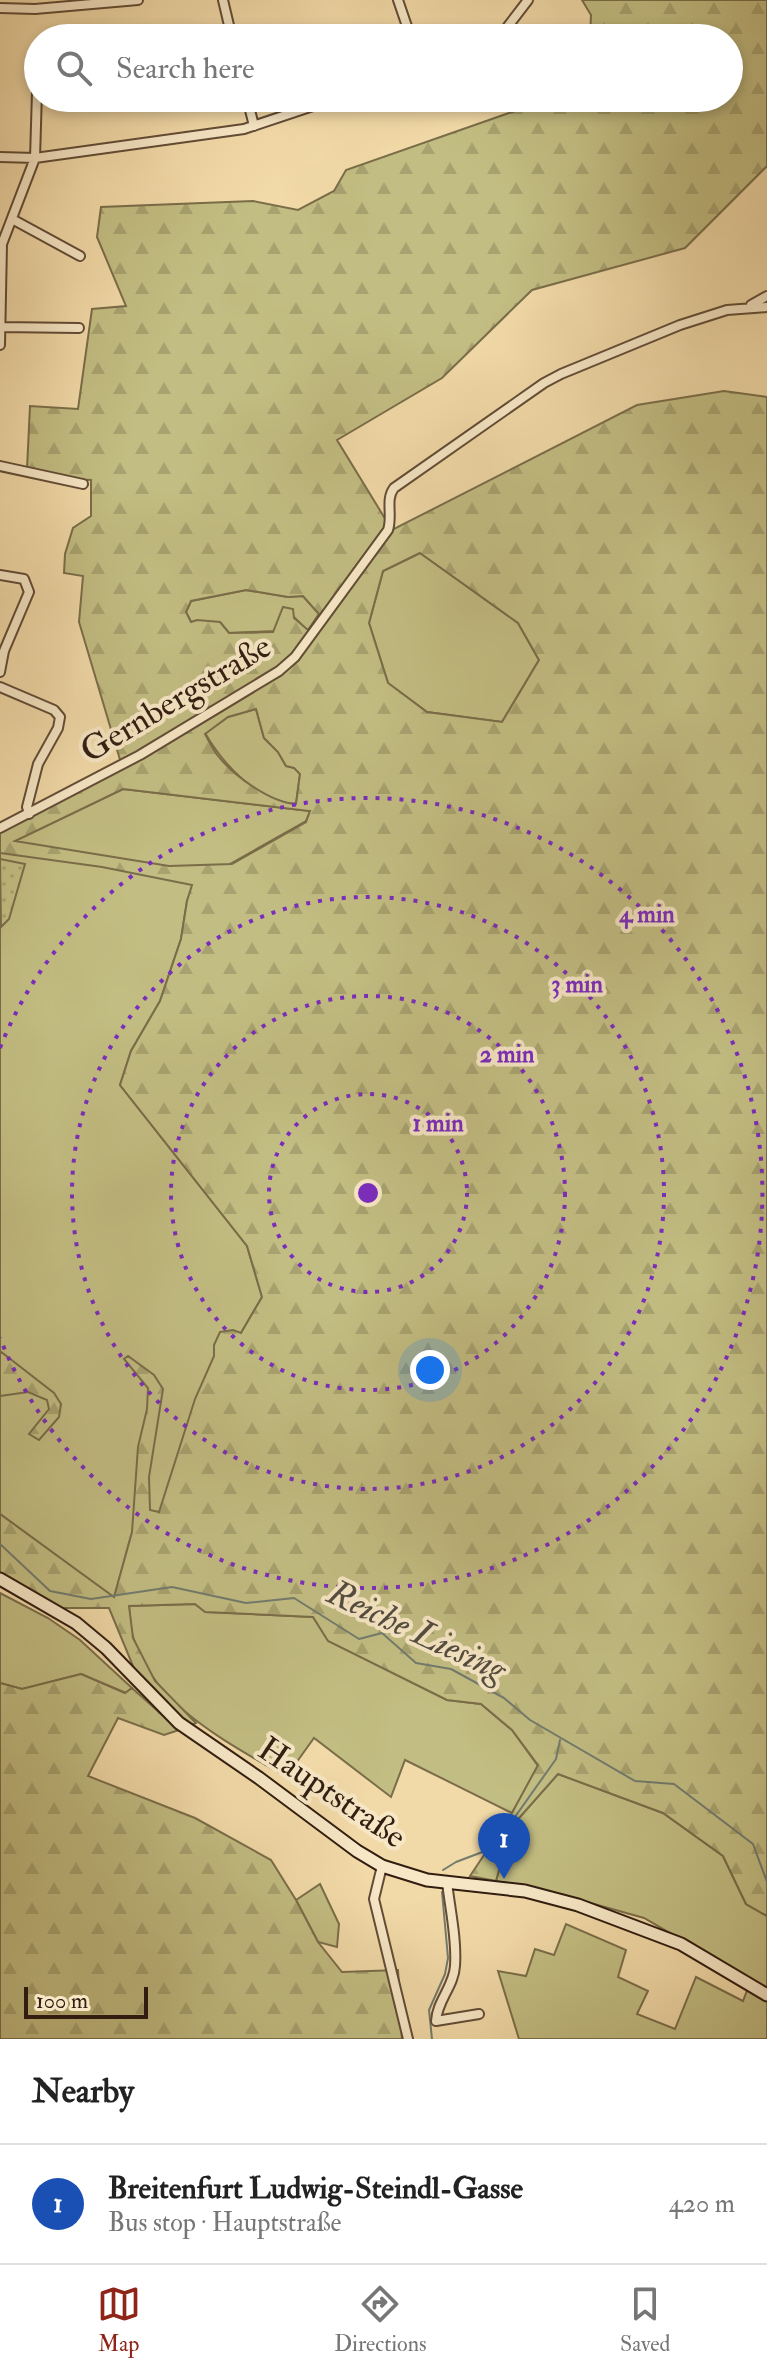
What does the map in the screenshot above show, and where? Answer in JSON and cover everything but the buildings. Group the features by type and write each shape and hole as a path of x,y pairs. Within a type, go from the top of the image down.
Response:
{"main road":[{"name":"Hauptstraße","path":"0,1579 76,1623 106,1648 179,1723 382,1866 412,1877 525,1891 590,1909 681,1944 767,1995"}],"street":[{"path":"0,8 138,0"},
{"path":"223,0 229,24"},
{"path":"398,0 406,24"},
{"path":"510,24 528,0"},
{"path":"0,345 1,244 35,158 36,112"},
{"path":"250,112 254,126"},
{"path":"0,157 35,158 254,126 296,112"},
{"path":"12,219 80,256"},
{"path":"747,308 767,296"},
{"name":"Gernbergstraße","path":"0,828 140,755 288,664 386,534 391,521 390,494 396,486 544,383 680,325 727,310 767,307"},
{"path":"0,327 79,328"},
{"path":"0,466 83,484"},
{"path":"0,575 24,579 29,592 4,651 0,672"},
{"path":"0,687 54,710 60,717 58,728 38,764 27,807 29,814"},
{"path":"382,1866 374,1899 408,2039"},
{"path":"447,1882 455,1968 437,2008 436,2021 479,2014"}],"green space":[{"path":"582,0 767,0 767,166 685,248 532,290 442,378 337,440 392,530 637,405 724,391 767,397 767,1916 746,1904 723,1856 663,1813 558,1774 511,1827 496,1881 470,1876 512,1813 538,1765 512,1730 481,1704 447,1700 328,1641 313,1617 205,1612 195,1604 129,1606 133,1638 155,1681 196,1723 187,1727 140,1683 109,1608 56,1608 0,1575 0,1514 114,1597 132,1532 138,1447 147,1409 148,1388 124,1359 128,1356 154,1375 163,1389 149,1477 150,1510 159,1512 220,1332 233,1330 241,1333 262,1297 247,1246 120,1085 131,1051 160,1001 181,939 192,885 102,867 0,853 0,828 121,763 79,622 83,576 64,573 65,554 73,528 91,516 91,480 71,479 27,469 30,406 78,409 92,309 126,306 97,237 101,207 253,201 298,210 334,191 346,170 512,112 743,112 743,24 591,24 591,15","holes":["420,553 518,623 539,660 502,722 427,712 388,683 369,623 383,571","246,590 288,597 303,596 319,614 308,630 294,618 293,609 283,607 273,632 229,633 220,622 191,622 186,612 191,601","256,709 264,738 286,766 300,774 296,804 276,799 233,772 218,756 205,734 228,717","123,789 310,811 306,822 232,864 169,866 15,841"]},
{"path":"420,553 518,623 539,660 502,722 427,712 388,683 369,623 383,571"},
{"path":"246,590 288,597 303,596 319,614 308,631 294,617 274,631 229,633 220,622 191,622 186,612 191,601"},
{"path":"256,709 264,738 286,766 295,768 300,774 296,804 282,802 255,789 231,769 205,733 228,717"},
{"path":"123,789 310,811 306,821 193,885 181,939 160,1001 131,1051 120,1085 247,1246 262,1297 241,1333 157,1533 131,1536 114,1598 0,1514 0,848"},
{"path":"0,859 25,864 9,919 1,927"},
{"path":"0,1351 54,1393 61,1404 59,1417 39,1440 29,1434 49,1409 47,1400 28,1392 0,1396"},
{"path":"0,1593 48,1618 80,1640 132,1688 126,1693 81,1674 22,1689 0,1683"},
{"path":"195,1604 206,1612 313,1617 329,1641 447,1700 481,1704 512,1730 538,1766 512,1813 405,1760 391,1797 314,1738 286,1777 218,1736 175,1703 158,1683 143,1662 131,1629 129,1606"},
{"path":"81,1674 125,1693 132,1688 179,1730 164,1735 118,1718 88,1776 195,1818 271,1860 318,1942 342,1972 398,1970 402,2039 0,2039 0,1683 22,1689"},
{"path":"558,1774 663,1813 723,1856 746,1904 767,1916 767,2039 519,2039 498,1971 526,1976 535,1949 554,1955 566,1924 626,1950 618,1977 648,1991 637,2014 675,2029 696,1977 743,2001 751,1980 644,1918 537,1888 496,1881 511,1827"},
{"path":"320,1884 339,1924 337,1947 318,1942 296,1900"}],"waterway":[{"name":"Reiche Liesing","path":"0,1544 50,1591 91,1599 172,1587 246,1603 294,1598 359,1639 382,1633 416,1663 451,1669 504,1698 530,1720 635,1781 674,1784 753,1844 767,1882"},
{"path":"443,1870 493,1848 556,1759 560,1740"},
{"path":"432,2039 429,2010 445,1974 448,1958 442,1892"}],"place":[{"name":"Breitenfurt Ludwig-Steindl-Gasse","path":"504,1879"}]}
